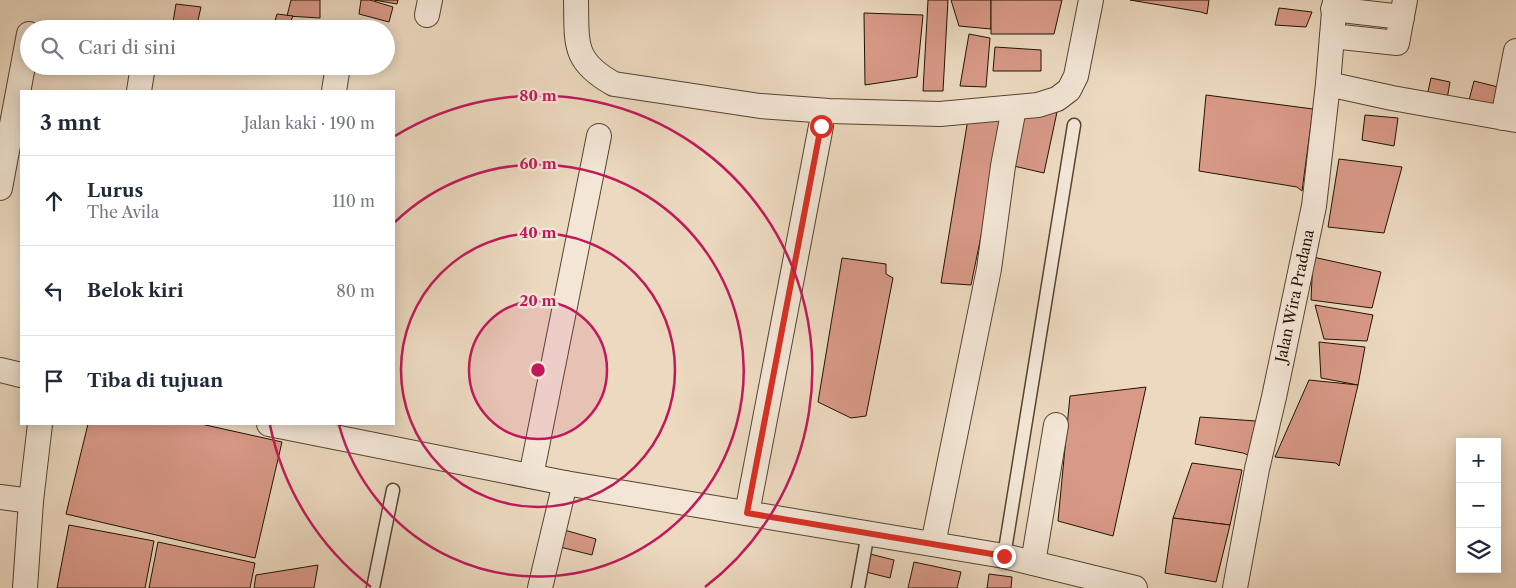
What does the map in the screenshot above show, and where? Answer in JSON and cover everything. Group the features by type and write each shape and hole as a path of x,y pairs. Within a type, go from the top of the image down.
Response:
{"street":[{"path":"576,0 577,45 586,65 597,75 614,84 760,106 829,111 940,114 1038,105 1057,99 1069,90 1076,76 1091,0"},
{"path":"1332,36 1398,43 1404,8 1334,5"},
{"name":"Jalan Wira Pradana","path":"1235,588 1257,469 1314,206 1328,84 1334,5"},
{"path":"1328,84 1392,98 1509,119 1516,50"},
{"path":"0,188 21,75"},
{"path":"139,90 142,75"},
{"path":"334,90 337,75"},
{"path":"933,544 989,269 1003,166 1014,108"},
{"path":"747,513 821,126"},
{"path":"531,476 599,136"},
{"path":"0,370 20,375"},
{"path":"25,588 31,501 40,425"},
{"path":"278,425 566,483 1004,556 1135,588"},
{"path":"1032,563 1056,426"},
{"path":"540,588 566,483"},
{"path":"0,497 31,501"}],"lane":[{"path":"1004,556 1074,125"},
{"path":"372,588 393,490"},
{"path":"858,588 868,533"}],"building":[{"path":"291,0 320,0 320,18 287,16"},
{"path":"361,0 370,0 393,7 390,20 382,20 359,14"},
{"path":"374,0 398,0 397,4"},
{"path":"928,0 948,0 943,91 923,91"},
{"path":"951,0 991,0 991,29 959,26"},
{"path":"991,0 1062,0 1054,34 991,34"},
{"path":"1130,0 1209,0 1207,14"},
{"path":"176,4 201,7 198,20 173,20"},
{"path":"1279,8 1312,12 1306,27 1275,25"},
{"path":"864,13 923,15 917,77 865,85"},
{"path":"277,14 293,16 291,20 275,20"},
{"path":"969,34 990,38 986,87 960,86"},
{"path":"995,47 1041,50 1041,71 993,71"},
{"path":"1431,78 1450,82 1447,99 1427,96"},
{"path":"1474,81 1498,87 1491,113 1467,108"},
{"path":"1206,95 1313,109 1302,191 1297,187 1199,171"},
{"path":"1017,112 1057,112 1044,173 1005,164"},
{"path":"1365,115 1398,118 1394,146 1362,140"},
{"path":"968,119 1005,119 971,285 941,283"},
{"path":"1339,159 1402,167 1384,233 1328,227"},
{"path":"1313,257 1381,272 1372,308 1311,300"},
{"path":"842,258 886,264 886,274 893,278 866,416 851,418 818,402"},
{"path":"1315,305 1373,315 1367,341 1324,339"},
{"path":"1319,342 1365,347 1358,385 1321,378"},
{"path":"1309,380 1358,385 1339,466 1336,463 1275,457"},
{"path":"1146,387 1113,536 1058,521 1070,396"},
{"path":"1200,417 1256,421 1248,455 1195,444"},
{"path":"88,425 206,425 282,442 255,558 66,514"},
{"path":"1192,463 1242,470 1230,525 1173,518"},
{"path":"1173,518 1230,525 1216,582 1165,573"},
{"path":"69,525 154,541 145,588 57,588"},
{"path":"561,529 596,539 592,555 556,546"},
{"path":"158,542 255,563 250,588 149,588"},
{"path":"870,554 894,560 890,578 866,572"},
{"path":"914,562 961,572 957,588 908,588"},
{"path":"318,565 314,588 254,588 256,575"},
{"path":"989,574 1012,577 1011,588 987,588"}],"route":[{"path":"821,126 747,513 1004,556"}]}
